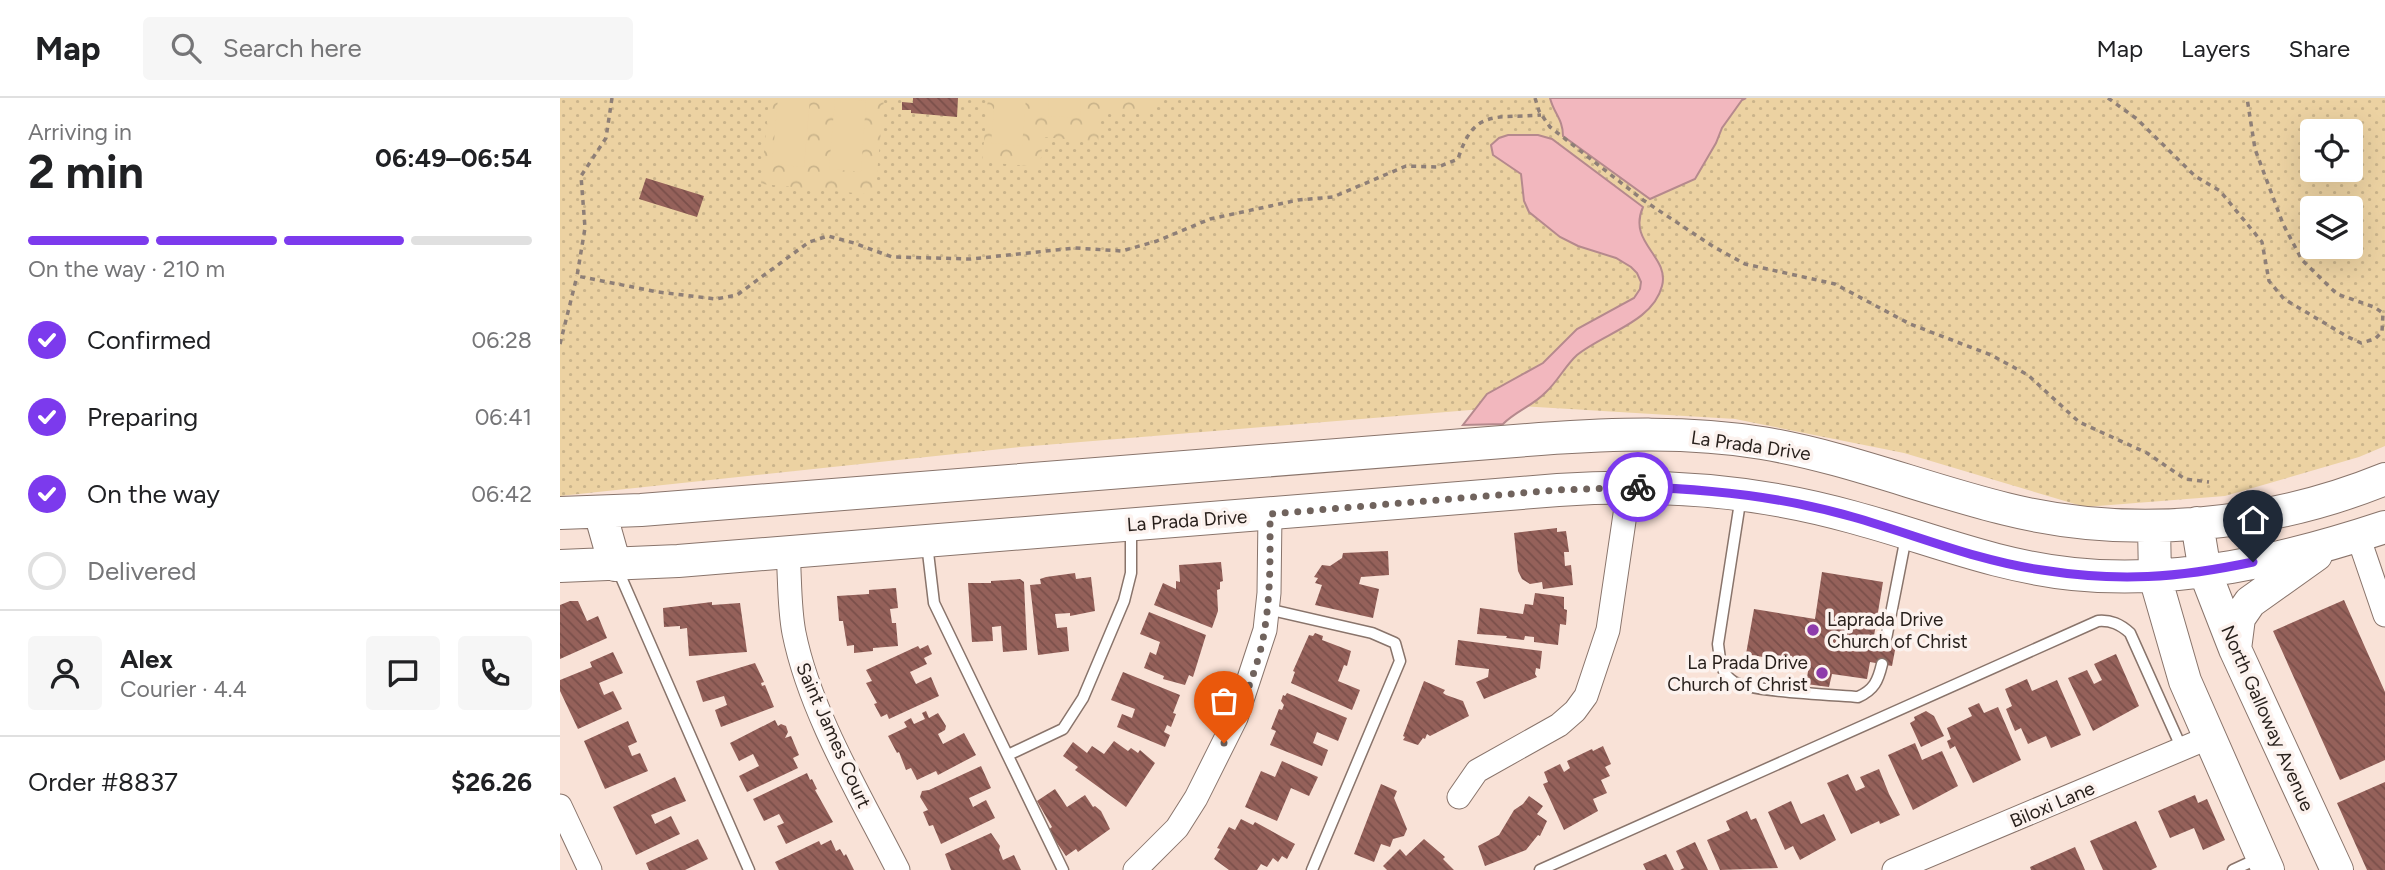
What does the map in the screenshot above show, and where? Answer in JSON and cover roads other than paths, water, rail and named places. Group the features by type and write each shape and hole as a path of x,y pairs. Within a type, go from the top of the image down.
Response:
{"main road":[{"name":"La Prada Drive","path":"560,513 1631,434 1760,443 1850,462 2010,510 2073,521 2154,526 2277,512 2385,480"},
{"name":"La Prada Drive","path":"560,566 615,565 1558,490 1629,487 1705,489 1830,511 1979,557 2039,570 2092,576 2155,577 2206,572 2359,535"},
{"path":"600,512 615,565"},
{"name":"North Galloway Avenue","path":"2197,523 2206,572 2235,649 2337,870"},
{"path":"2154,526 2155,577 2185,681 2196,743 2265,863"},
{"path":"2235,649 2239,618 2250,602 2359,535"}],"street":[{"path":"1459,797 1477,771 1559,724 1586,696 1608,631 1629,487"},
{"path":"1135,870 1177,828 1213,767 1241,705 1265,630 1270,514"},
{"path":"2359,535 2385,615"},
{"name":"Saint James Court","path":"788,552 793,630 809,687 841,759 898,870"},
{"name":"Biloxi Lane","path":"1894,870 2196,743"},
{"path":"560,806 590,870"}],"lane":[{"path":"1741,495 1718,644 1721,666 1728,677 1736,684 1858,697 1870,692 1878,681 1882,664"},
{"path":"1008,755 1063,729 1083,698 1124,601 1130,573 1131,524"},
{"path":"1885,644 1906,534"},
{"path":"927,541 934,603 1063,870"},
{"path":"615,565 749,870"},
{"path":"1267,609 1372,633 1395,643 1400,661 1312,870"},
{"path":"1540,870 2098,621 2109,620 2130,633 2196,743"},
{"path":"2233,870 2265,863"}],"place":[{"name":"Laprada Drive Church of Christ","path":"1813,630"},
{"name":"La Prada Drive Church of Christ","path":"1822,673"}]}
